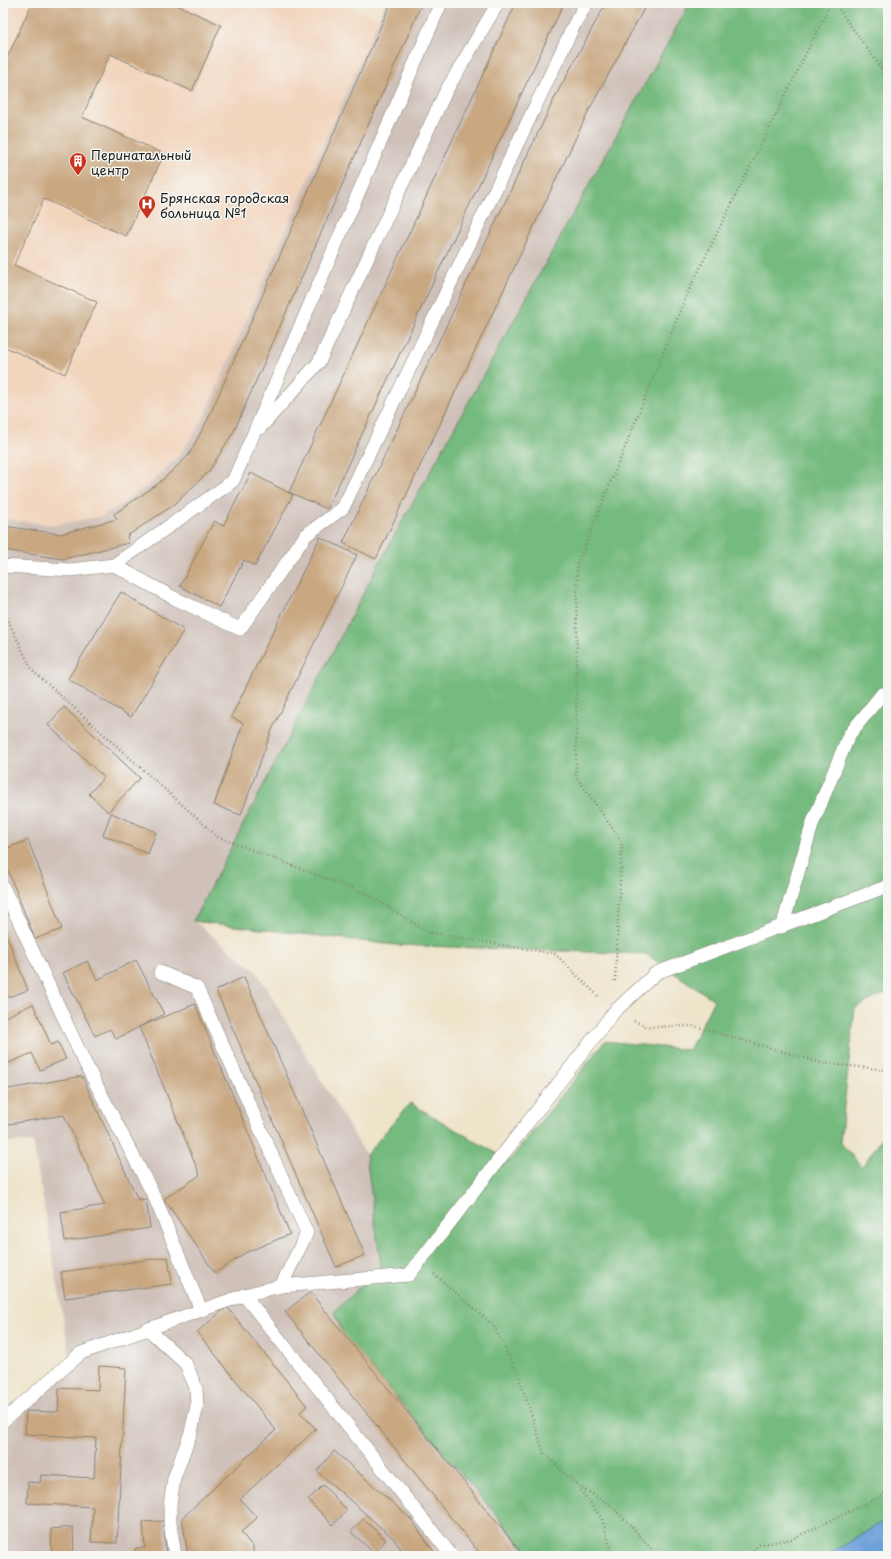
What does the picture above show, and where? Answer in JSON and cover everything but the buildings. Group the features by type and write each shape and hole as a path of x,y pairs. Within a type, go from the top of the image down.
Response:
{"lane":[{"path":"3,566 71,570 114,565 233,481 441,3"},
{"path":"252,436 319,362 446,91 498,3"},
{"path":"114,565 174,598 240,629 306,535 343,508 576,21 587,3"},
{"path":"782,927 813,822 849,735 882,694"},
{"path":"3,1421 81,1353 244,1295 281,1286 409,1275 614,1012 656,973 888,886"},
{"path":"3,887 83,1059 155,1198 201,1310"},
{"path":"160,972 197,988 307,1233 281,1286"},
{"path":"244,1295 452,1556"},
{"path":"148,1329 186,1364 196,1388 197,1406 191,1432 174,1478 170,1505 170,1523 175,1556"}],"path":[{"path":"614,1012 622,842 576,776 577,565 688,292 833,3 888,77"},
{"path":"3,610 32,670 218,837 367,894 428,932 555,954 614,1012 647,1028 694,1026 822,1063 888,1070"},
{"path":"420,1261 493,1326 518,1374 544,1453 577,1485 602,1519 613,1556"},
{"path":"577,1485 610,1504 657,1556"},
{"path":"748,1556 758,1545 792,1539 882,1496 888,1489"}],"shaded area":[{"name":"Брянская городская больница №1","path":"3,3 338,3 379,19 203,419 182,452 153,481 103,516 54,525 3,519"},
{"path":"386,3 690,3 376,569 194,921 256,971 366,1155 381,1266 334,1312 343,1334 531,1556 3,1556 3,1430 72,1368 33,1142 3,1142 3,519 54,525 103,516 153,481 182,452 203,419"}],"green space":[{"path":"690,3 888,3 888,992 855,1008 840,1142 862,1167 888,1129 888,1519 826,1556 531,1556 343,1334 334,1312 381,1266 366,1155 410,1103 509,1161 605,1041 689,1050 714,1000 646,954 395,945 193,921 376,569"}],"water":[{"path":"888,1519 888,1556 826,1556"}],"place":[{"name":"Перинатальный центр","path":"78,176"},
{"name":"Брянская городская больница №1","path":"147,219"}]}
